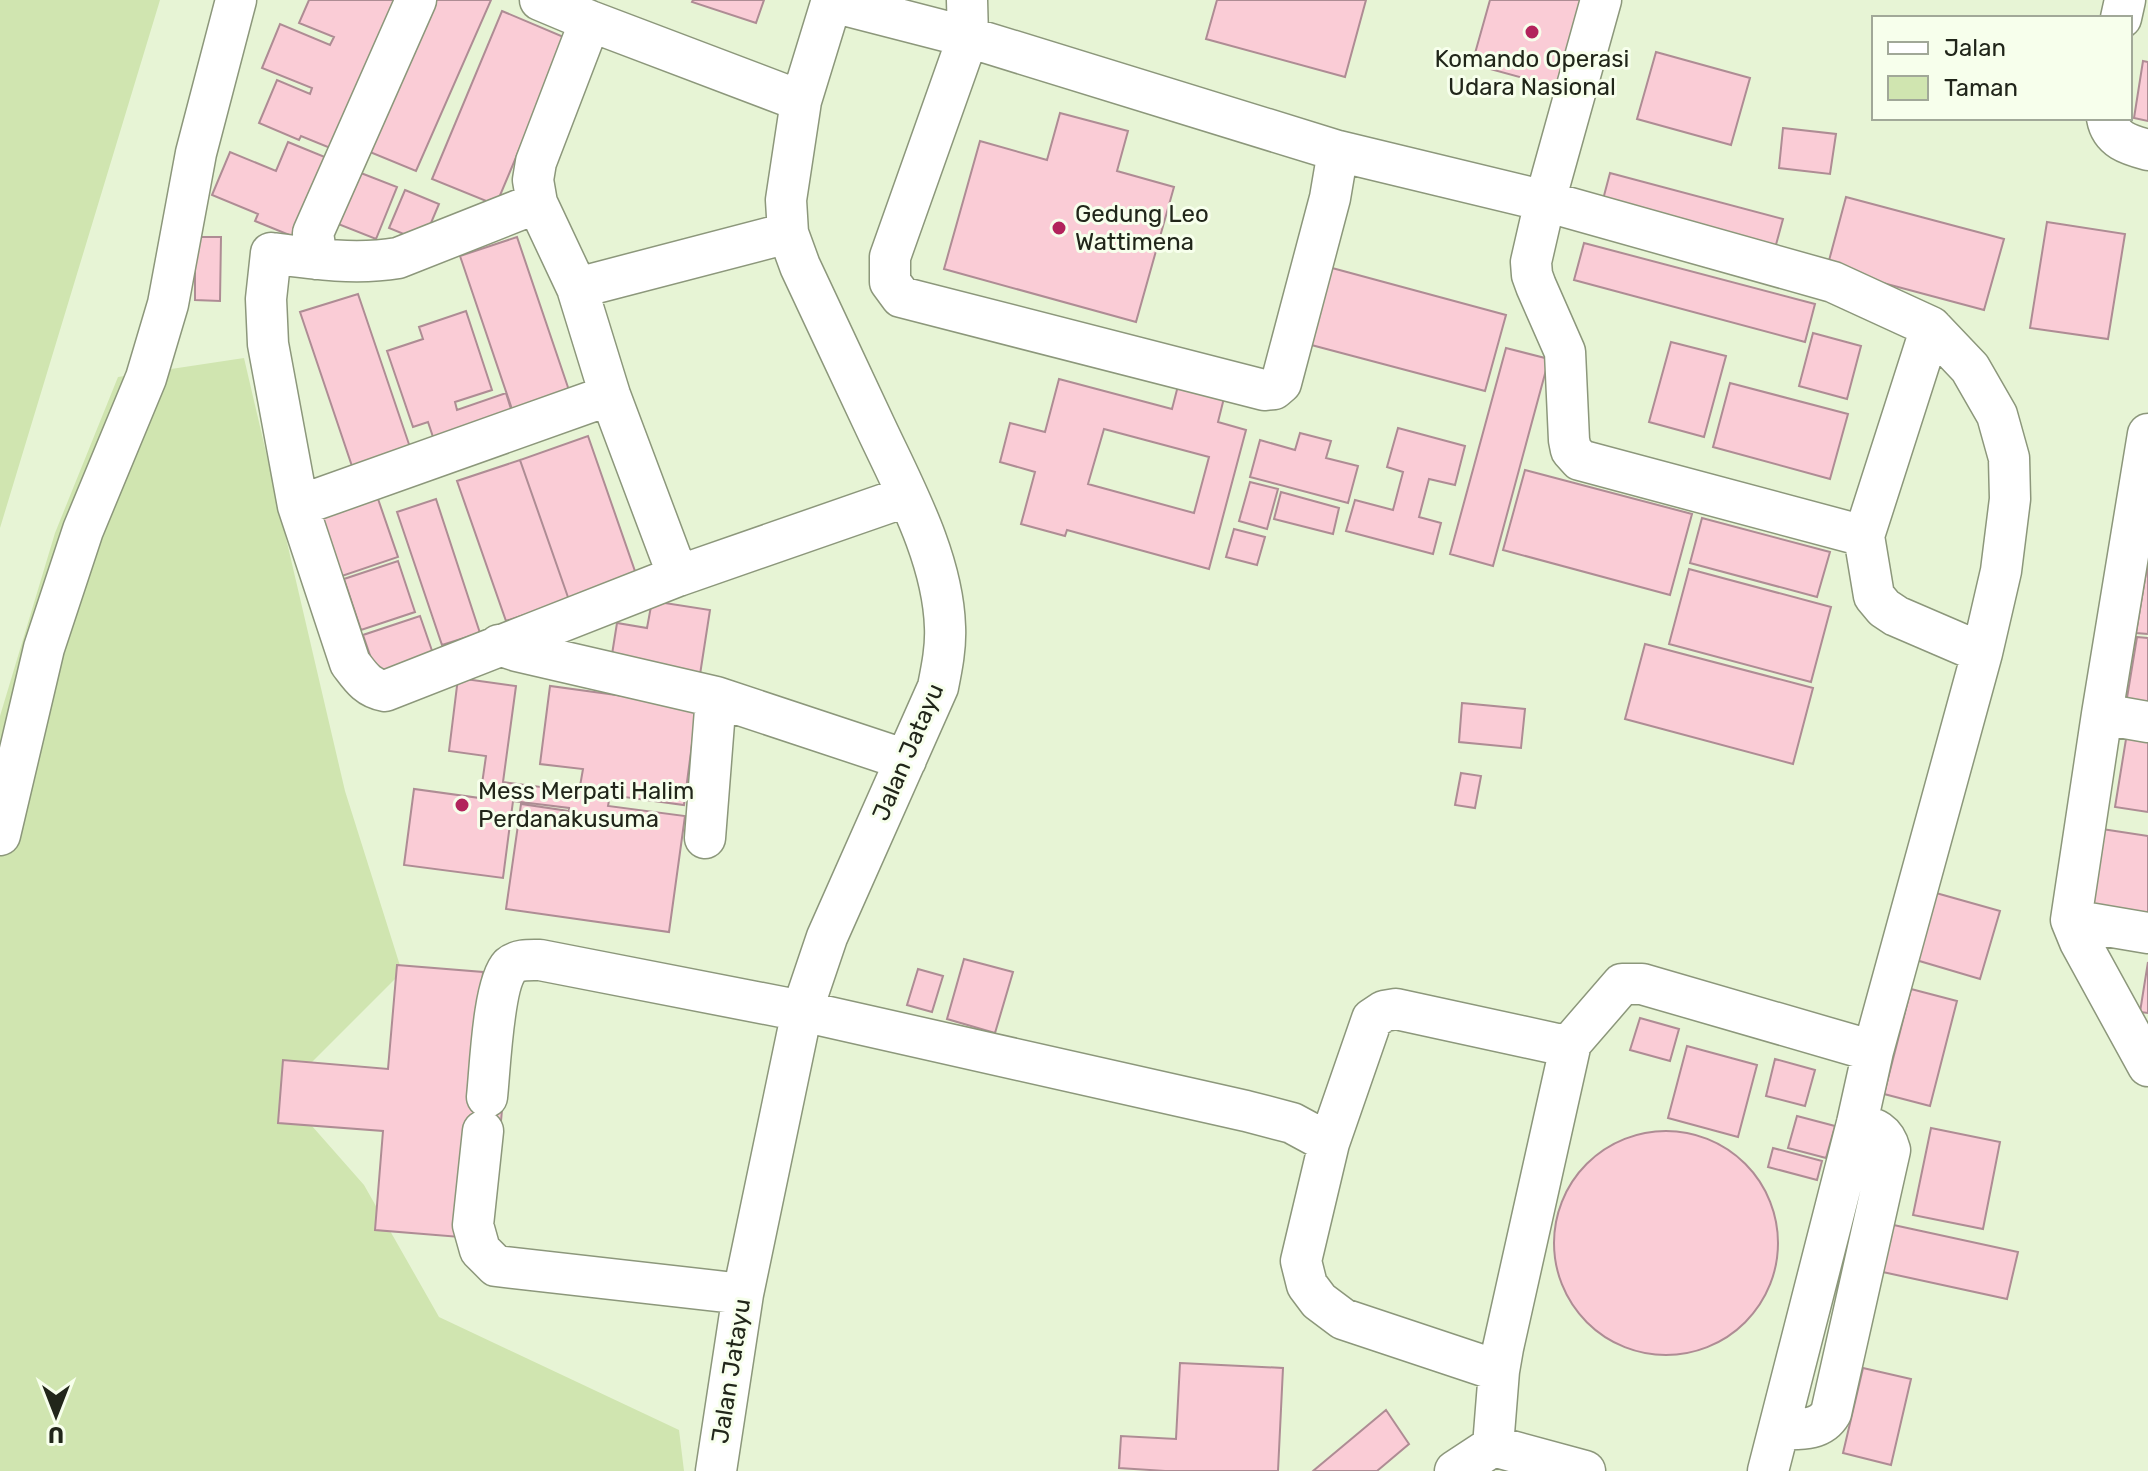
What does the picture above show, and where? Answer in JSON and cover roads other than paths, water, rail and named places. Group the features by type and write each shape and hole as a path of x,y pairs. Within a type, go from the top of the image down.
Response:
{"lane":[{"path":"0,835 44,648 83,530 146,378 168,304 196,153 236,0"},
{"path":"317,259 313,233 416,0"},
{"path":"540,0 801,101"},
{"path":"1601,0 1531,262 1532,275 1565,352 1571,450 1580,460 1864,536"},
{"path":"832,1 968,19 1338,151 1545,201 1833,282 1931,327 1970,368 1997,415 2009,458 2010,499 2001,571 1982,653 1873,1051 1768,1471"},
{"name":"Jalan Jatayu","path":"716,1471 743,1294 802,1011 827,937 938,687 944,661 945,626 941,593 927,541 800,266 788,233 786,200 801,101 832,1"},
{"path":"968,19 890,257 890,282 901,297 1264,390 1274,389 1281,383 1330,198 1338,151"},
{"path":"590,21 536,162 533,180 537,203 577,288 610,395 678,576"},
{"path":"2108,120 2111,131 2118,138 2148,150"},
{"path":"537,203 398,258 345,262 271,253 266,299 268,344 298,506 350,663 373,689 385,691 678,576 908,496"},
{"path":"577,288 788,233"},
{"path":"1931,327 1864,536 1874,596 1884,608 1982,653"},
{"path":"298,506 610,395"},
{"path":"2148,434 2138,548 2102,714 2071,920 2148,1066"},
{"path":"499,645 716,697 906,760"},
{"path":"705,838 716,697"},
{"path":"2102,714 2148,722"},
{"path":"2071,920 2148,933"},
{"path":"743,1294 496,1266 480,1250 473,1225 485,1114 499,993 512,964 540,960 802,1011 1246,1111 1292,1123 1329,1143"},
{"path":"1493,1446 1499,1371 1571,1043 1622,984 1642,984 1873,1051"},
{"path":"1499,1371 1343,1319 1319,1301 1307,1285 1301,1261 1329,1143 1372,1019 1384,1011 1396,1009 1557,1044 1571,1043"},
{"path":"1455,1471 1493,1446 1585,1471"}],"place":[{"name":"Komando Operasi Udara Nasional","path":"1532,32"},
{"name":"Gedung Leo Wattimena","path":"1059,228"},
{"name":"Mess Merpati Halim Perdanakusuma","path":"462,805"}]}
